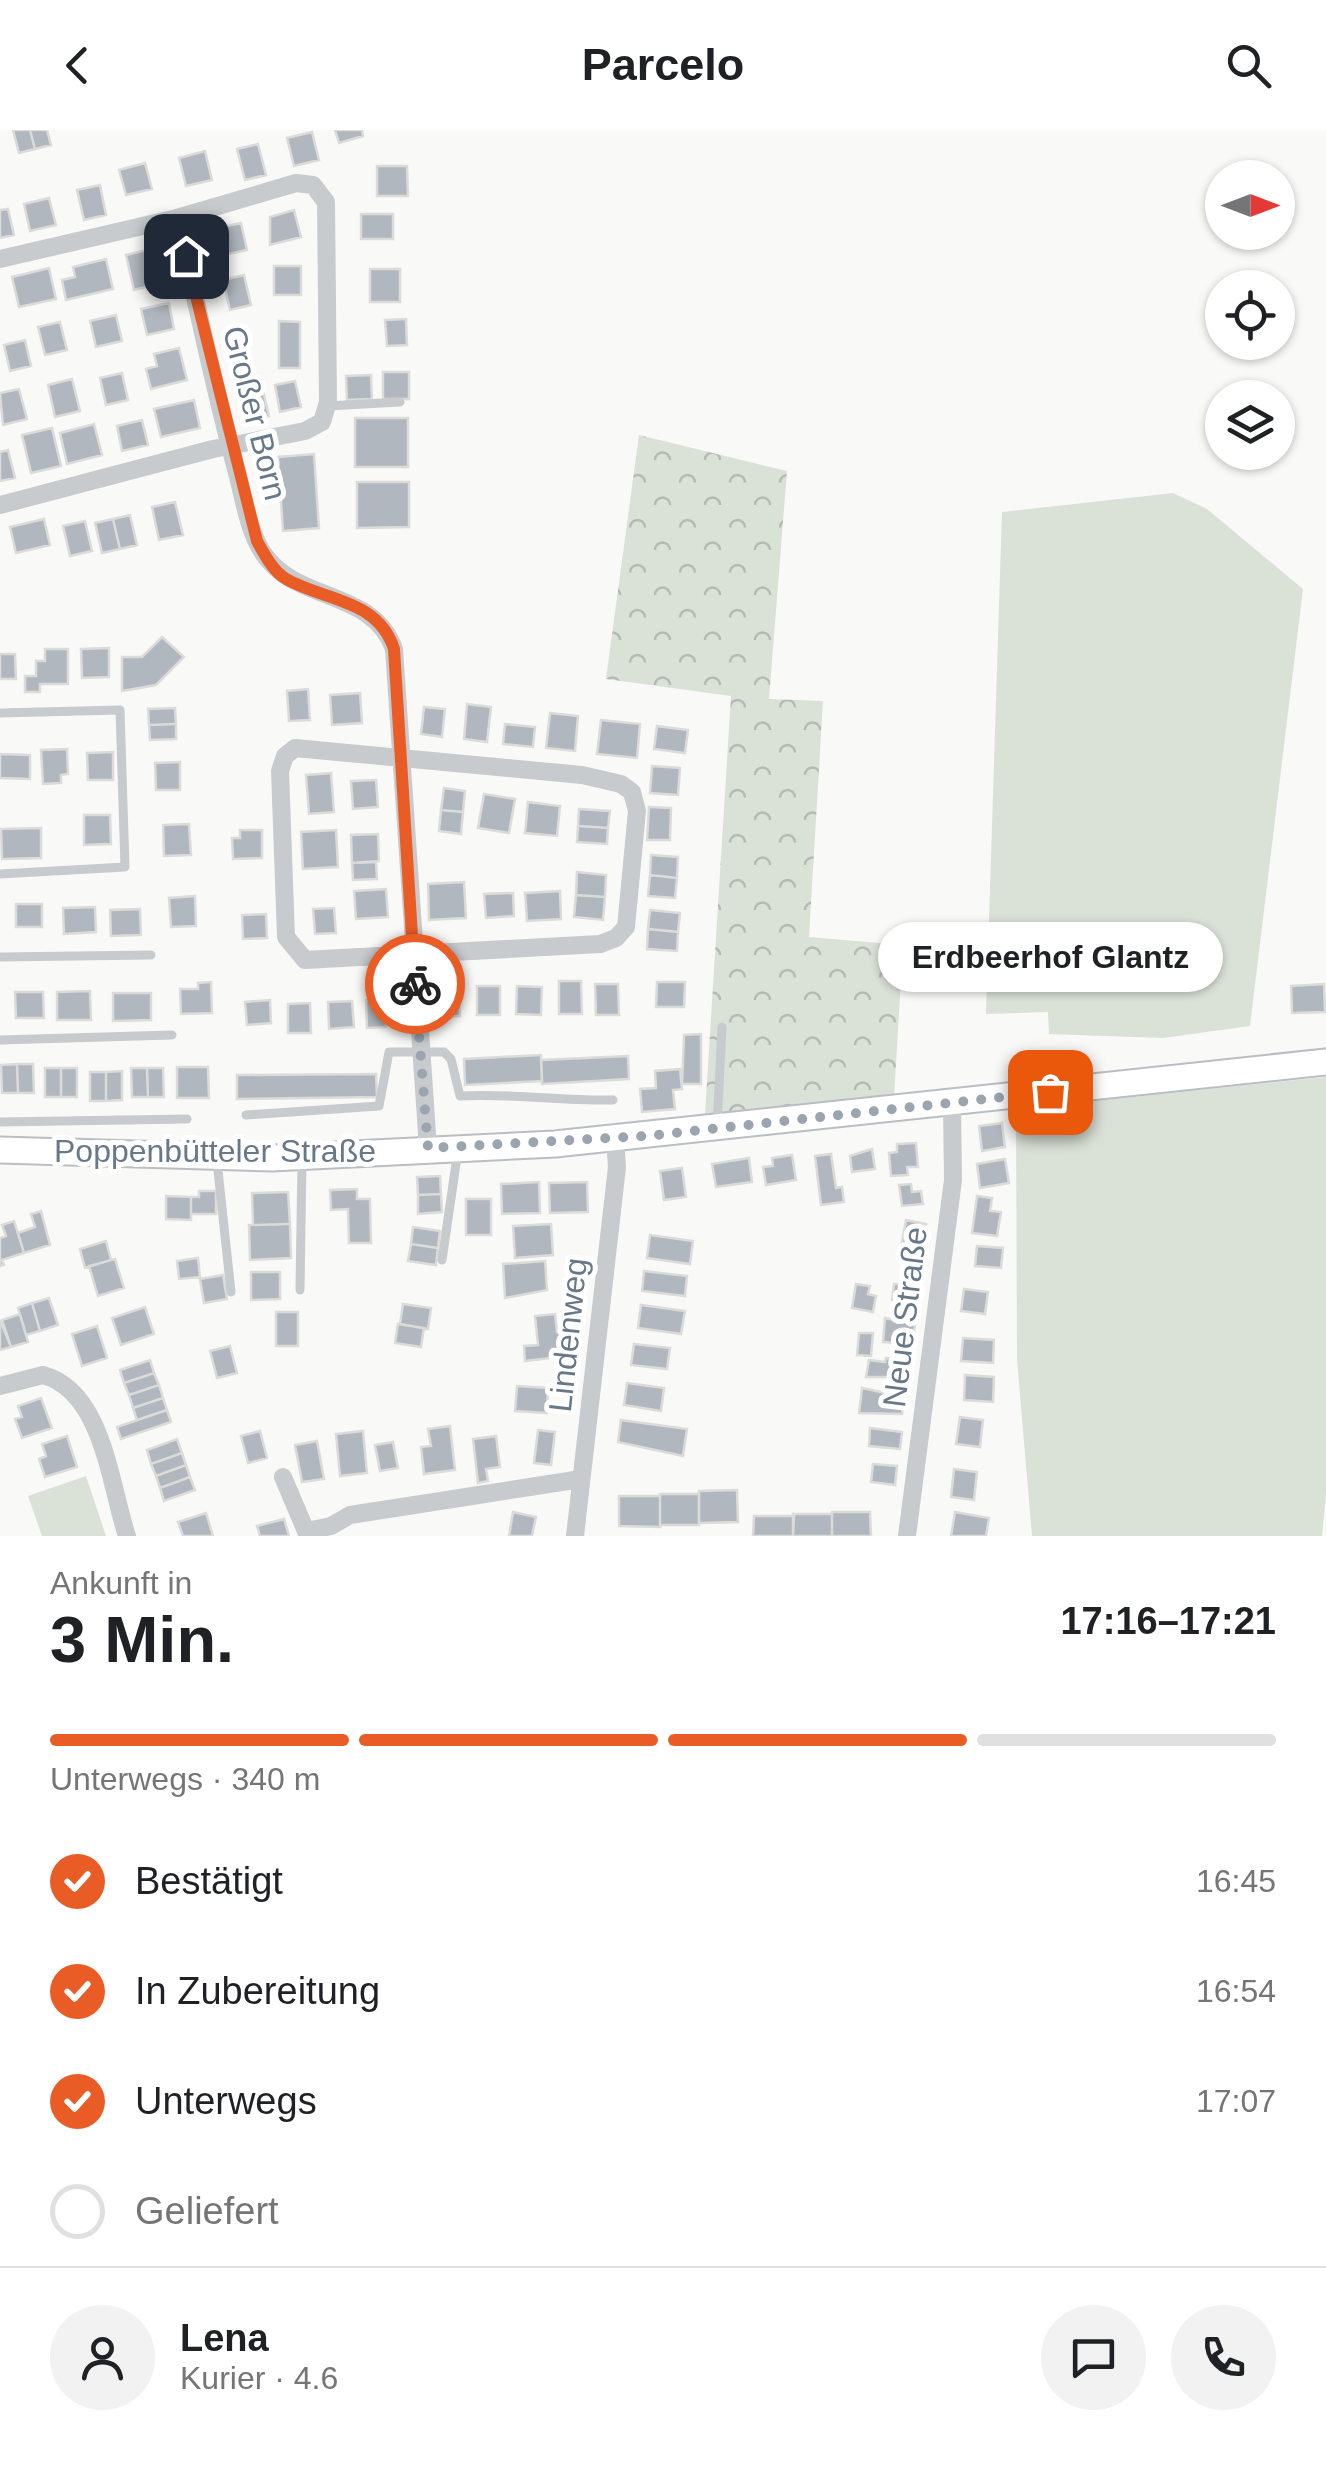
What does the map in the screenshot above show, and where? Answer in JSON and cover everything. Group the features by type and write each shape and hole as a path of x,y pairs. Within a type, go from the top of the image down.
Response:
{"main road":[{"name":"Poppenbütteler Straße","path":"0,1150 216,1158 616,1139 1326,1062"}],"street":[{"path":"0,259 178,218 296,183 313,185 324,194 327,406 315,428 0,505"},
{"name":"Großer Born","path":"178,218 230,446 257,541 277,571 370,614 386,630 396,658 398,756 428,1148"},
{"path":"295,748 398,756 413,761 603,779 627,787 636,804 630,915 616,938 600,944 312,962 299,956 286,936 280,771 285,756 295,748"},
{"name":"Neue Straße","path":"906,1536 953,1180 952,1104"},
{"name":"Lindenweg","path":"575,1536 616,1139"},
{"path":"0,1386 43,1375 75,1390 95,1432 127,1536"},
{"path":"284,1477 308,1534 350,1515 582,1479"}],"lane":[{"path":"327,406 400,402"},
{"path":"0,713 120,710 124,867 0,874"},
{"path":"0,958 151,955"},
{"path":"717,1129 722,1027"},
{"path":"0,1040 172,1035"},
{"path":"246,1115 379,1106 389,1052 444,1052 451,1059 460,1096 518,1094 555,1102 613,1100"},
{"path":"0,1122 187,1119"},
{"path":"442,1260 459,1147"},
{"path":"300,1290 302,1156"},
{"path":"216,1158 231,1292"}],"green space":[{"path":"639,435 787,471 769,699 823,701 809,937 903,945 894,1098 705,1114 731,696 606,679"},
{"path":"1173,493 1207,509 1303,589 1250,1026 1163,1038 1049,1034 1048,1012 986,1014 1002,512"},
{"path":"1326,1077 1326,1494 1322,1536 1032,1536 1017,1359 1016,1109"},
{"path":"86,1476 106,1536 42,1536 28,1496"}],"building":[{"path":"13,130 30,130 35,149 19,153"},
{"path":"30,130 47,130 51,145 35,149"},
{"path":"335,130 362,130 363,136 339,143"},
{"path":"312,132 319,160 294,166 287,138"},
{"path":"258,144 266,175 245,180 237,149"},
{"path":"205,151 212,180 186,186 179,158"},
{"path":"145,163 152,189 126,195 119,170"},
{"path":"377,166 407,166 408,196 377,196"},
{"path":"100,185 106,215 84,220 77,190"},
{"path":"49,198 56,225 30,231 24,204"},
{"path":"8,209 14,235 0,238 0,210"},
{"path":"294,210 301,237 270,245 270,217"},
{"path":"361,214 393,214 393,239 361,239"},
{"path":"241,223 247,250 224,255 218,228"},
{"path":"155,248 163,283 134,290 126,255"},
{"path":"106,259 113,289 66,300 62,280 75,277 73,267"},
{"path":"274,266 301,266 301,295 274,295"},
{"path":"49,268 56,299 19,307 12,277"},
{"path":"370,269 400,269 400,302 370,302"},
{"path":"244,275 251,305 230,310 223,280"},
{"path":"169,303 174,329 147,335 141,309"},
{"path":"116,315 122,341 96,347 90,321"},
{"path":"406,319 407,345 387,346 385,320"},
{"path":"279,321 300,322 300,368 279,368"},
{"path":"60,322 67,350 45,355 38,327"},
{"path":"25,340 31,366 10,371 4,345"},
{"path":"179,348 187,380 151,389 146,369 157,366 154,354"},
{"path":"383,372 409,372 409,399 383,399"},
{"path":"122,373 128,400 106,405 100,378"},
{"path":"371,375 372,399 347,400 346,376"},
{"path":"72,379 80,411 55,417 48,385"},
{"path":"295,381 301,407 280,412 275,385"},
{"path":"262,387 269,416 249,420 243,392"},
{"path":"19,389 27,419 3,425 0,393"},
{"path":"194,400 200,428 161,437 154,409"},
{"path":"355,418 408,418 408,467 355,467"},
{"path":"142,420 148,445 122,451 117,426"},
{"path":"94,424 102,455 67,464 60,433"},
{"path":"52,428 61,466 31,473 22,435"},
{"path":"8,450 15,478 0,481 0,452"},
{"path":"314,454 319,528 283,531 278,457"},
{"path":"357,482 409,482 409,527 357,528"},
{"path":"175,502 183,535 159,540 152,507"},
{"path":"130,515 137,545 120,549 113,519"},
{"path":"44,519 50,545 16,553 10,527"},
{"path":"113,519 120,549 102,553 95,523"},
{"path":"85,521 92,551 70,556 63,526"},
{"path":"162,637 184,657 156,685 122,691 122,657 142,657"},
{"path":"109,648 109,677 82,678 81,649"},
{"path":"45,649 68,649 68,684 40,684 40,692 25,692 25,676 36,676 36,661 45,661"},
{"path":"0,654 15,654 16,679 0,679"},
{"path":"308,689 310,720 289,721 287,691"},
{"path":"360,693 362,723 332,725 330,695"},
{"path":"467,704 491,707 487,742 464,739"},
{"path":"424,707 445,709 442,737 421,734"},
{"path":"175,708 176,724 149,725 148,709"},
{"path":"550,713 578,716 575,751 546,748"},
{"path":"601,720 640,724 637,758 597,754"},
{"path":"176,724 176,739 150,740 149,725"},
{"path":"505,724 535,727 533,747 503,744"},
{"path":"657,726 688,730 685,753 654,749"},
{"path":"67,749 68,774 61,775 61,783 43,784 41,750"},
{"path":"113,752 113,780 88,780 87,753"},
{"path":"0,754 30,755 30,779 0,778"},
{"path":"180,762 180,790 156,790 155,763"},
{"path":"652,766 680,768 678,795 650,793"},
{"path":"331,773 334,812 309,814 306,775"},
{"path":"376,780 378,807 353,809 351,781"},
{"path":"444,788 465,791 463,812 441,810"},
{"path":"484,794 515,799 509,833 478,828"},
{"path":"528,802 560,806 557,836 525,833"},
{"path":"649,807 671,808 670,840 647,840"},
{"path":"579,809 610,811 608,828 578,826"},
{"path":"441,810 463,812 461,834 439,831"},
{"path":"84,815 110,815 111,844 84,845"},
{"path":"189,824 191,855 164,856 163,825"},
{"path":"578,826 608,828 607,844 577,842"},
{"path":"41,828 41,858 2,859 1,829"},
{"path":"240,830 262,830 262,858 233,859 232,838 240,838"},
{"path":"336,830 338,867 303,869 301,832"},
{"path":"378,834 379,861 352,863 351,835"},
{"path":"651,855 678,857 677,878 650,875"},
{"path":"376,862 377,879 353,880 352,863"},
{"path":"577,872 606,875 605,897 576,895"},
{"path":"650,875 677,878 675,898 648,896"},
{"path":"464,882 466,918 429,920 428,884"},
{"path":"386,889 388,917 356,919 354,891"},
{"path":"560,891 561,919 527,921 525,893"},
{"path":"513,893 514,916 486,918 484,894"},
{"path":"576,895 605,897 603,920 574,917"},
{"path":"195,896 196,926 171,927 169,898"},
{"path":"16,904 42,904 42,927 16,927"},
{"path":"95,907 96,932 64,934 63,908"},
{"path":"334,908 336,933 315,934 313,909"},
{"path":"140,909 141,935 111,936 110,910"},
{"path":"650,910 680,913 678,932 648,929"},
{"path":"266,914 267,938 243,939 242,915"},
{"path":"648,929 678,932 677,951 647,949"},
{"path":"559,981 581,981 582,1014 559,1014"},
{"path":"211,982 212,1013 181,1014 180,989 198,989 198,983"},
{"path":"657,982 685,982 684,1007 656,1007"},
{"path":"595,984 618,984 619,1015 596,1015"},
{"path":"1324,984 1325,1012 1292,1013 1291,986"},
{"path":"477,986 500,986 500,1015 477,1015"},
{"path":"517,986 542,987 541,1015 516,1014"},
{"path":"459,988 460,1016 439,1017 438,989"},
{"path":"90,991 91,1020 57,1020 57,992"},
{"path":"15,992 43,992 44,1018 16,1018"},
{"path":"113,993 151,993 151,1020 113,1021"},
{"path":"270,1000 271,1023 247,1025 245,1002"},
{"path":"366,1000 385,1000 386,1027 367,1028"},
{"path":"352,1001 354,1027 329,1029 328,1002"},
{"path":"310,1003 311,1033 288,1033 288,1004"},
{"path":"701,1034 701,1084 682,1084 684,1035"},
{"path":"541,1055 542,1081 465,1085 464,1059"},
{"path":"628,1056 629,1079 542,1084 541,1060"},
{"path":"17,1064 18,1093 2,1093 1,1065"},
{"path":"17,1064 33,1064 34,1093 18,1093"},
{"path":"177,1067 208,1067 209,1098 177,1098"},
{"path":"45,1068 61,1068 61,1097 45,1097"},
{"path":"61,1068 77,1068 77,1097 61,1097"},
{"path":"131,1068 147,1068 148,1097 132,1097"},
{"path":"147,1068 163,1068 164,1097 148,1097"},
{"path":"680,1069 682,1089 673,1090 675,1109 642,1112 640,1089 656,1088 655,1071"},
{"path":"122,1071 122,1100 106,1101 106,1072"},
{"path":"90,1072 106,1072 106,1101 90,1101"},
{"path":"376,1074 377,1097 237,1099 237,1075"},
{"path":"1002,1123 1005,1147 982,1151 979,1126"},
{"path":"916,1143 918,1167 907,1167 908,1175 891,1176 889,1153 897,1152 897,1144"},
{"path":"872,1149 875,1169 852,1172 850,1156"},
{"path":"831,1154 836,1188 842,1187 844,1202 821,1205 815,1156"},
{"path":"792,1155 796,1180 766,1185 763,1167 773,1166 772,1158"},
{"path":"749,1158 752,1182 716,1187 712,1164"},
{"path":"1005,1159 1009,1183 980,1188 977,1164"},
{"path":"682,1168 686,1197 664,1200 660,1171"},
{"path":"440,1176 441,1194 418,1195 417,1177"},
{"path":"539,1182 540,1213 502,1214 501,1184"},
{"path":"587,1182 588,1212 550,1213 549,1183"},
{"path":"911,1184 912,1192 921,1191 923,1204 902,1206 899,1185"},
{"path":"357,1189 357,1199 370,1199 371,1243 349,1243 348,1209 331,1210 330,1190"},
{"path":"199,1191 216,1191 216,1214 191,1214 191,1197 199,1197"},
{"path":"288,1192 290,1224 253,1225 252,1193"},
{"path":"441,1194 442,1212 418,1214 418,1195"},
{"path":"166,1196 191,1197 191,1220 166,1219"},
{"path":"977,1196 992,1198 990,1211 1001,1212 997,1236 972,1233"},
{"path":"466,1199 491,1199 491,1235 466,1235"},
{"path":"41,1211 50,1245 24,1253 18,1233 35,1227 31,1214"},
{"path":"906,1220 926,1224 921,1251 901,1248"},
{"path":"14,1221 24,1253 2,1260 4,1265 0,1266 0,1238 6,1236 2,1225"},
{"path":"290,1224 291,1258 250,1260 249,1225"},
{"path":"551,1224 553,1255 515,1258 513,1226"},
{"path":"413,1227 440,1231 438,1248 411,1244"},
{"path":"650,1235 693,1241 690,1264 647,1258"},
{"path":"106,1241 111,1260 85,1268 80,1249"},
{"path":"411,1244 438,1248 436,1265 408,1261"},
{"path":"977,1246 1003,1248 1001,1268 975,1266"},
{"path":"198,1258 200,1277 179,1279 177,1261"},
{"path":"115,1259 124,1288 98,1296 89,1266"},
{"path":"545,1261 547,1290 505,1298 503,1264"},
{"path":"644,1271 687,1276 685,1296 642,1291"},
{"path":"251,1272 280,1272 280,1299 251,1300"},
{"path":"223,1275 227,1299 204,1303 200,1279"},
{"path":"856,1284 870,1286 868,1294 876,1296 873,1312 852,1308"},
{"path":"894,1284 918,1286 917,1303 892,1300"},
{"path":"964,1289 988,1292 985,1314 961,1311"},
{"path":"49,1298 58,1325 40,1331 32,1303"},
{"path":"32,1303 40,1331 26,1335 18,1308"},
{"path":"403,1304 431,1308 428,1329 400,1324"},
{"path":"641,1305 685,1311 681,1334 638,1328"},
{"path":"145,1307 154,1334 121,1345 112,1318"},
{"path":"276,1312 298,1312 298,1346 276,1346"},
{"path":"20,1314 28,1342 11,1347 2,1320"},
{"path":"555,1314 557,1332 564,1331 566,1346 558,1347 559,1357 525,1361 524,1346 538,1345 535,1316"},
{"path":"885,1318 915,1324 913,1344 883,1342"},
{"path":"0,1320 11,1347 0,1350"},
{"path":"398,1324 424,1328 421,1347 395,1343"},
{"path":"97,1326 107,1358 82,1366 72,1334"},
{"path":"859,1333 873,1333 871,1356 857,1355"},
{"path":"963,1338 994,1340 993,1363 961,1361"},
{"path":"634,1344 670,1348 667,1369 631,1365"},
{"path":"230,1346 237,1373 217,1378 210,1351"},
{"path":"886,1358 908,1361 906,1377 866,1377 869,1360 885,1362"},
{"path":"150,1360 154,1373 124,1383 120,1370"},
{"path":"154,1373 159,1385 129,1395 124,1383"},
{"path":"965,1375 994,1377 993,1402 964,1400"},
{"path":"627,1383 664,1388 661,1411 624,1405"},
{"path":"159,1385 163,1398 133,1408 129,1395"},
{"path":"517,1386 548,1388 547,1413 515,1411"},
{"path":"862,1388 904,1397 902,1414 859,1413"},
{"path":"41,1398 52,1428 22,1438 15,1419 22,1417 18,1406"},
{"path":"163,1398 167,1410 137,1420 133,1408"},
{"path":"167,1410 171,1422 121,1439 117,1427"},
{"path":"960,1417 983,1420 980,1447 956,1444"},
{"path":"621,1420 687,1429 683,1456 618,1442"},
{"path":"450,1426 455,1470 424,1474 421,1447 431,1446 428,1429"},
{"path":"870,1428 902,1432 900,1449 869,1446"},
{"path":"538,1430 555,1432 551,1465 534,1463"},
{"path":"260,1431 267,1458 248,1463 241,1436"},
{"path":"363,1431 367,1473 340,1476 336,1434"},
{"path":"67,1436 77,1467 45,1477 39,1459 46,1456 42,1444"},
{"path":"496,1436 500,1467 486,1469 488,1481 478,1483 473,1439"},
{"path":"177,1439 182,1453 151,1464 147,1450"},
{"path":"317,1441 324,1479 302,1482 295,1445"},
{"path":"393,1442 398,1468 380,1471 375,1445"},
{"path":"182,1453 186,1465 156,1476 151,1464"},
{"path":"873,1464 897,1466 895,1485 871,1482"},
{"path":"186,1465 190,1477 160,1488 156,1476"},
{"path":"954,1469 977,1472 974,1500 951,1497"},
{"path":"190,1477 195,1490 164,1501 160,1488"},
{"path":"737,1490 738,1522 699,1523 699,1491"},
{"path":"660,1494 699,1494 699,1525 660,1525"},
{"path":"619,1496 660,1496 660,1527 619,1526"},
{"path":"513,1512 536,1517 532,1536 509,1536"},
{"path":"832,1512 870,1512 871,1536 832,1536"},
{"path":"955,1512 989,1518 986,1536 951,1536"},
{"path":"206,1513 213,1536 183,1536 178,1522"},
{"path":"793,1514 832,1514 832,1536 793,1536"},
{"path":"754,1516 794,1516 793,1536 753,1536"},
{"path":"284,1519 289,1536 260,1536 257,1526"}],"way so far":[{"path":"415,984 428,1148 647,1136 1050,1092"}],"place":[{"name":"Erdbeerhof Glantz","path":"1050,1092"}],"route":[{"path":"186,256 230,446 257,541 286,578 370,614 382,624 394,649 415,984"}]}
